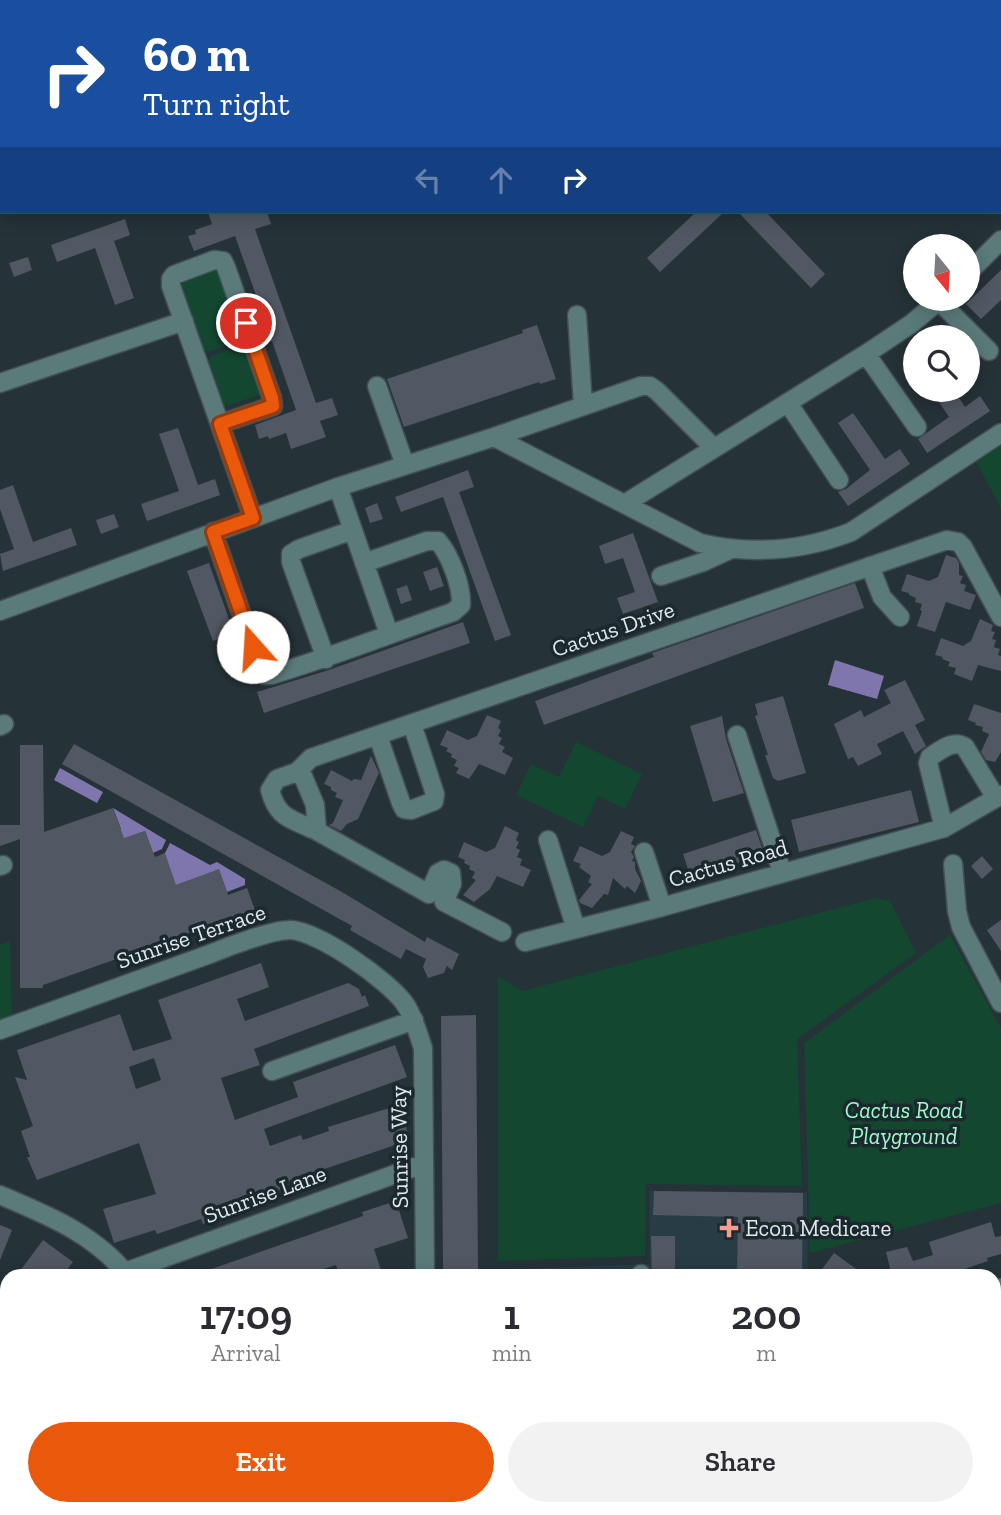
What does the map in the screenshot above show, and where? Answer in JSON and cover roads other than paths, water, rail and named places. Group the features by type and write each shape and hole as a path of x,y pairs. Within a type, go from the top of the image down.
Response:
{"street":[{"path":"980,261 1001,240"},
{"path":"220,424 273,406 223,261 215,260 174,275 171,279 184,321 195,351 220,424 253,518"},
{"path":"626,503 866,354 926,312"},
{"path":"952,312 989,351"},
{"path":"577,315 583,405"},
{"path":"0,383 184,321"},
{"path":"866,354 917,427"},
{"path":"377,386 405,465"},
{"path":"0,611 338,488 494,438 641,386 650,386 714,448"},
{"path":"788,403 839,480"},
{"path":"494,438 700,543 729,550 801,548 851,532 1001,433"},
{"path":"338,488 389,634"},
{"path":"326,659 291,562 292,554 353,530"},
{"path":"213,532 265,675 326,659 453,612 461,605 461,595 445,548 438,541 428,541 364,563"},
{"name":"Cactus Drive","path":"314,830 284,816 277,809 270,790 277,779 300,769 311,758 947,540 958,542 964,547 1001,617"},
{"path":"661,576 729,550"},
{"path":"870,566 883,597 900,617"},
{"path":"378,736 404,809 411,810 428,804 434,801 435,794 411,724"},
{"path":"737,735 782,872"},
{"path":"959,743 965,747 998,797 944,828 928,763 930,757 952,744 959,743"},
{"path":"300,769 315,805 314,830 502,932"},
{"name":"Cactus Road","path":"525,942 662,907 944,828"},
{"path":"548,839 576,929"},
{"path":"644,852 662,907"},
{"path":"953,864 961,927 999,996"},
{"name":"Sunrise Terrace","path":"0,1030 245,941 289,929 306,933 348,956 400,997 414,1020"},
{"path":"272,1071 414,1020"},
{"name":"Sunrise Way","path":"414,1020 423,1048 425,1269"},
{"name":"Sunrise Lane","path":"140,1269 423,1164"},
{"path":"0,1195 68,1224 90,1240 121,1269"}],"place":[{"name":"Econ Medicare","path":"729,1228"}],"park label":[{"name":"Cactus Road Playground","path":"904,1123"}]}
